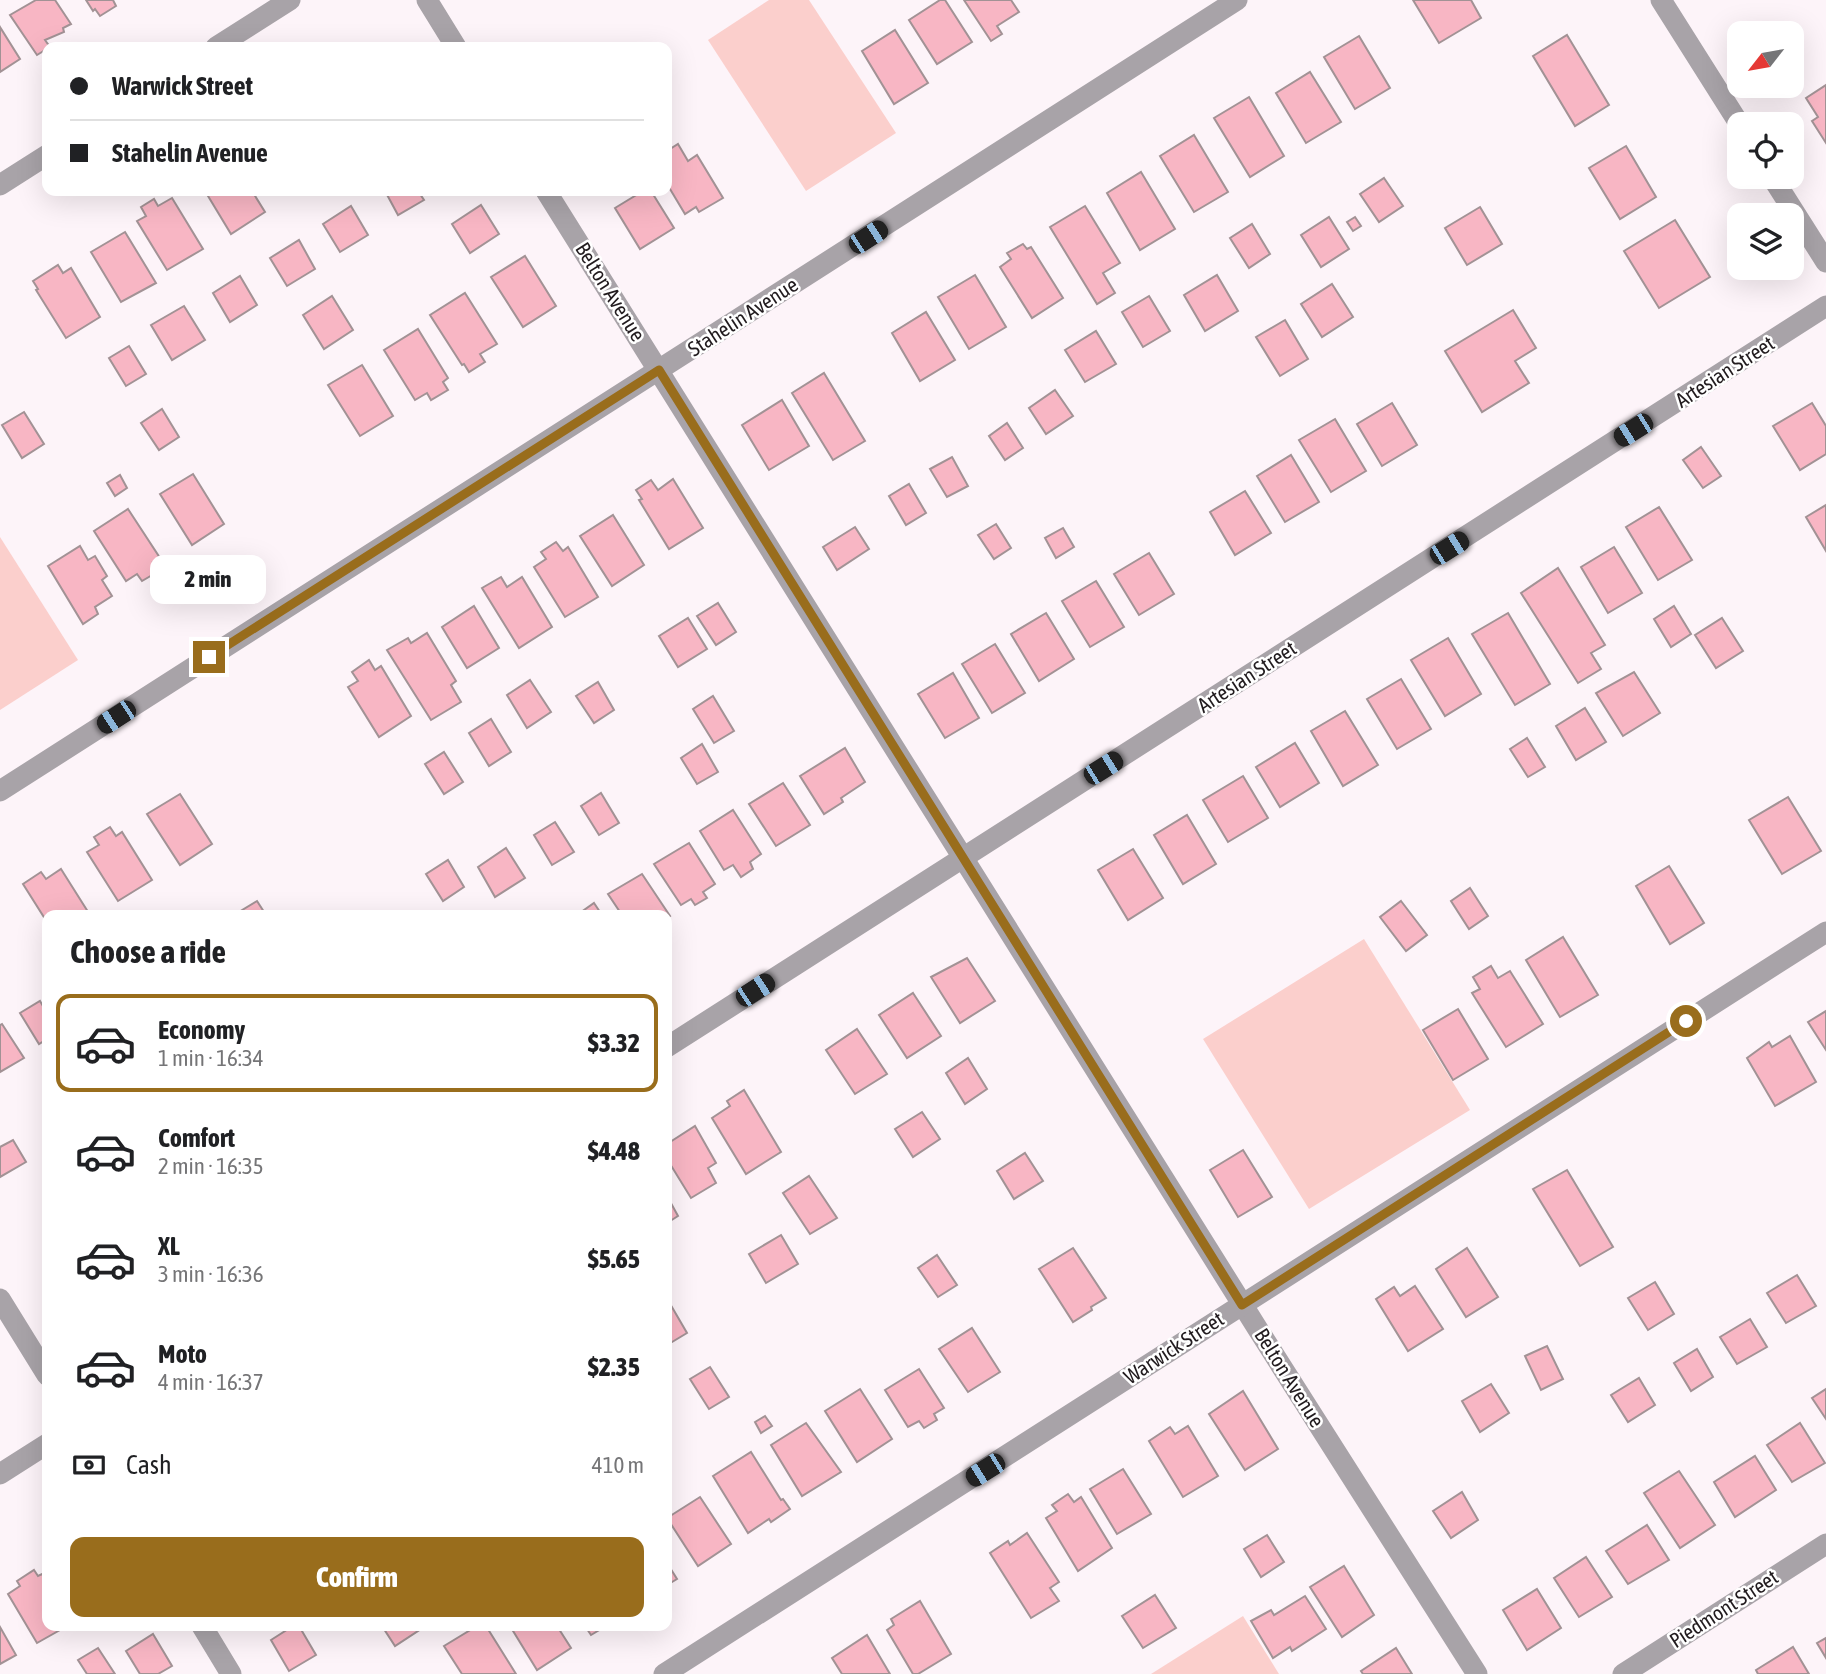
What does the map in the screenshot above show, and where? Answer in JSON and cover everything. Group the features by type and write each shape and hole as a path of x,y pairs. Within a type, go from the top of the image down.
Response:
{"street":[{"path":"224,42 290,0"},
{"path":"427,0 453,42"},
{"name":"Stahelin Avenue","path":"0,791 1237,0"},
{"path":"1661,0 1732,112"},
{"path":"0,185 42,158"},
{"path":"1780,189 1826,262"},
{"name":"Belton Avenue","path":"549,196 1242,1305 1477,1674"},
{"name":"Artesian Street","path":"672,1044 1826,306"},
{"name":"Warwick Street","path":"664,1674 1826,932"},
{"path":"0,1298 42,1367"},
{"path":"0,1474 42,1447"},
{"name":"Piedmont Street","path":"1623,1674 1826,1544"},
{"path":"205,1631 231,1674"}],"shaded area":[{"path":"769,0 809,0 896,133 806,191 708,40"},
{"path":"0,537 78,660 0,710"},
{"path":"1364,939 1470,1110 1309,1209 1203,1039"},
{"path":"1243,1616 1279,1674 1151,1674"}],"building":[{"path":"36,0 55,0 71,24 63,28 64,32 42,42 42,52 37,55 10,15"},
{"path":"86,0 113,0 116,6 100,16"},
{"path":"940,0 945,0 972,42 937,64 909,20"},
{"path":"964,0 1011,0 1019,12 997,26 1002,34 991,41"},
{"path":"1413,0 1471,0 1481,18 1439,43"},
{"path":"0,27 20,59 0,72"},
{"path":"895,30 928,83 894,104 862,51"},
{"path":"1567,35 1609,105 1575,126 1533,56"},
{"path":"1359,36 1390,88 1355,109 1324,57"},
{"path":"1310,72 1341,122 1306,143 1276,93"},
{"path":"1826,85 1826,143 1812,121 1818,117 1806,98"},
{"path":"1249,97 1284,156 1250,177 1214,118"},
{"path":"1194,135 1228,192 1194,212 1160,156"},
{"path":"678,144 688,161 697,155 723,198 699,212 696,207 685,214 672,192 672,148"},
{"path":"1626,146 1656,197 1620,219 1589,168"},
{"path":"1141,172 1175,229 1140,250 1107,193"},
{"path":"1384,178 1403,206 1379,222 1360,194"},
{"path":"208,196 255,196 265,212 231,234"},
{"path":"388,196 421,196 424,200 398,215"},
{"path":"635,196 654,196 674,228 640,249 615,208"},
{"path":"172,198 203,249 167,270 137,221 146,216 141,207 154,199 158,206"},
{"path":"481,205 499,234 470,253 452,224"},
{"path":"351,206 368,235 340,252 323,224"},
{"path":"1085,206 1120,263 1103,273 1115,293 1097,304 1050,227"},
{"path":"1480,207 1502,244 1467,265 1445,228"},
{"path":"1329,217 1349,249 1321,267 1301,235"},
{"path":"1355,217 1361,226 1353,231 1347,222"},
{"path":"1675,220 1710,277 1659,308 1624,251"},
{"path":"1252,224 1270,254 1249,268 1230,238"},
{"path":"125,232 156,283 121,302 91,252"},
{"path":"299,240 315,269 287,286 270,258"},
{"path":"1023,244 1027,249 1031,247 1063,298 1032,318 1000,267 1011,259 1007,253"},
{"path":"525,256 556,306 523,327 491,277"},
{"path":"58,265 63,273 71,268 100,317 66,338 33,281"},
{"path":"975,275 1006,327 969,349 938,297"},
{"path":"1217,275 1238,311 1205,331 1184,295"},
{"path":"240,276 257,305 230,322 213,293"},
{"path":"1332,284 1353,317 1322,337 1301,304"},
{"path":"465,293 497,344 480,354 485,362 469,372 430,315"},
{"path":"332,296 353,330 324,349 303,315"},
{"path":"1149,296 1170,331 1143,347 1122,312"},
{"path":"184,306 205,340 172,360 151,325"},
{"path":"1513,310 1536,348 1515,361 1529,383 1482,412 1445,351"},
{"path":"926,312 955,360 920,381 892,333"},
{"path":"1285,320 1308,359 1280,376 1256,337"},
{"path":"418,329 448,378 443,382 448,390 431,400 427,393 415,400 384,350"},
{"path":"1096,331 1116,364 1085,382 1065,350"},
{"path":"129,346 146,374 126,386 109,358"},
{"path":"362,365 393,416 360,436 328,385"},
{"path":"824,373 865,441 833,460 792,393"},
{"path":"1055,390 1073,416 1046,434 1029,408"},
{"path":"782,400 809,446 769,470 742,425"},
{"path":"1392,403 1417,445 1382,466 1357,424"},
{"path":"1812,403 1826,426 1826,454 1800,470 1773,426"},
{"path":"162,409 179,437 159,450 141,423"},
{"path":"24,412 44,444 22,458 2,425"},
{"path":"1335,419 1366,471 1331,492 1299,440"},
{"path":"1007,423 1023,448 1005,460 989,436"},
{"path":"1701,447 1721,476 1703,488 1683,460"},
{"path":"1291,455 1319,502 1285,522 1257,476"},
{"path":"952,457 968,486 947,497 930,469"},
{"path":"193,474 224,524 192,545 160,494"},
{"path":"120,475 127,488 115,496 107,483"},
{"path":"673,479 703,528 669,549 639,500 642,499 636,490 651,480 658,490"},
{"path":"909,484 926,513 906,525 889,496"},
{"path":"1245,491 1271,533 1235,555 1210,512"},
{"path":"1826,505 1826,551 1806,517"},
{"path":"1659,507 1692,560 1658,580 1626,527"},
{"path":"128,509 160,558 153,562 159,571 142,581 137,574 126,581 94,531"},
{"path":"613,515 644,565 612,586 580,536"},
{"path":"996,524 1011,548 994,559 978,535"},
{"path":"855,527 869,549 837,570 823,547"},
{"path":"1063,528 1074,547 1056,558 1045,538"},
{"path":"556,542 563,551 568,547 598,597 565,617 534,567 546,559 541,552"},
{"path":"80,546 88,560 95,556 107,576 102,580 112,596 95,607 98,614 83,624 48,566"},
{"path":"1614,547 1642,593 1608,613 1581,567"},
{"path":"1149,553 1174,594 1139,615 1114,574"},
{"path":"1558,568 1605,645 1591,653 1601,669 1578,683 1521,593"},
{"path":"501,577 507,587 522,577 552,627 519,648 482,588"},
{"path":"1096,581 1124,627 1090,647 1062,601"},
{"path":"718,603 736,632 716,645 697,616"},
{"path":"474,606 499,648 467,668 442,627"},
{"path":"1674,606 1691,634 1671,647 1654,619"},
{"path":"1046,613 1074,659 1039,681 1011,634"},
{"path":"1508,613 1550,684 1515,705 1472,634"},
{"path":"688,618 707,649 678,667 659,636"},
{"path":"1722,618 1743,651 1716,668 1695,635"},
{"path":"427,633 456,681 451,685 461,702 431,720 387,650 408,638 411,643"},
{"path":"1448,638 1481,694 1445,716 1411,660"},
{"path":"995,644 1025,693 992,713 962,664"},
{"path":"369,660 375,670 381,666 411,716 379,737 348,687 358,681 352,672"},
{"path":"1634,672 1660,713 1623,736 1596,693"},
{"path":"953,673 979,718 945,738 918,694"},
{"path":"1401,679 1431,729 1397,749 1367,699"},
{"path":"530,680 551,712 527,728 507,695"},
{"path":"598,682 614,710 594,723 576,696"},
{"path":"713,696 734,731 714,743 693,709"},
{"path":"1585,708 1606,742 1576,760 1556,726"},
{"path":"1345,711 1378,765 1343,786 1311,731"},
{"path":"491,719 511,752 489,766 469,733"},
{"path":"1527,738 1545,767 1528,777 1510,749"},
{"path":"1295,743 1319,783 1280,807 1256,767"},
{"path":"702,744 718,772 697,784 681,758"},
{"path":"845,748 865,782 841,798 843,802 824,814 800,776"},
{"path":"444,752 463,782 444,794 425,764"},
{"path":"1243,776 1268,818 1228,842 1203,800"},
{"path":"783,783 810,825 776,846 749,804"},
{"path":"601,793 619,823 599,835 581,806"},
{"path":"180,794 212,844 180,865 147,814"},
{"path":"1788,797 1821,851 1782,874 1749,820"},
{"path":"733,810 761,854 750,862 753,869 741,877 733,865 724,870 700,831"},
{"path":"1187,815 1216,864 1183,884 1154,835"},
{"path":"555,822 574,852 552,865 534,835"},
{"path":"110,827 116,836 122,832 152,880 118,901 87,852 99,845 94,837"},
{"path":"689,843 715,884 703,892 707,898 695,905 691,899 681,905 654,864"},
{"path":"506,848 525,878 495,897 478,867"},
{"path":"1133,849 1163,898 1128,920 1098,870"},
{"path":"448,860 464,887 443,901 426,874"},
{"path":"1669,866 1704,923 1670,944 1636,886"},
{"path":"61,869 87,910 42,910 42,914 23,884 41,872 46,879"},
{"path":"642,874 666,910 619,910 608,894"},
{"path":"1470,888 1488,916 1469,929 1451,901"},
{"path":"257,901 263,910 242,910"},
{"path":"1401,901 1427,935 1406,951 1380,917"},
{"path":"594,903 599,910 584,910"},
{"path":"1563,937 1598,995 1560,1017 1526,960"},
{"path":"967,958 995,1001 960,1023 931,977"},
{"path":"1491,966 1498,978 1510,971 1543,1024 1506,1047 1472,993 1480,989 1473,977"},
{"path":"913,993 941,1036 907,1058 879,1015"},
{"path":"40,1001 42,1042 39,1044 20,1013"},
{"path":"1458,1009 1488,1059 1453,1080 1423,1030"},
{"path":"1826,1011 1826,1050 1808,1022"},
{"path":"2,1024 24,1058 0,1072 0,1025"},
{"path":"857,1029 887,1074 855,1094 826,1050"},
{"path":"1790,1036 1816,1082 1775,1106 1747,1058 1769,1042 1772,1047"},
{"path":"968,1058 987,1089 965,1104 946,1073"},
{"path":"744,1090 781,1152 746,1174 712,1118 730,1106 727,1101"},
{"path":"922,1112 940,1139 913,1157 895,1129"},
{"path":"695,1126 716,1163 708,1168 716,1183 691,1198 672,1167 672,1141"},
{"path":"13,1140 26,1162 0,1177 0,1147"},
{"path":"1243,1150 1272,1197 1238,1217 1210,1170"},
{"path":"1025,1153 1043,1181 1014,1199 997,1171"},
{"path":"1567,1170 1613,1247 1580,1266 1533,1189"},
{"path":"809,1176 837,1218 810,1234 783,1193"},
{"path":"672,1205 678,1216 672,1220"},
{"path":"781,1235 798,1264 766,1283 749,1254"},
{"path":"1073,1248 1106,1298 1073,1322 1039,1269"},
{"path":"1467,1248 1498,1297 1466,1317 1436,1269"},
{"path":"937,1255 957,1285 938,1297 918,1268"},
{"path":"1797,1275 1816,1306 1786,1323 1767,1293"},
{"path":"1655,1282 1674,1314 1648,1330 1628,1298"},
{"path":"1415,1286 1443,1329 1408,1351 1376,1299 1394,1287 1400,1296"},
{"path":"672,1307 687,1333 672,1342"},
{"path":"1750,1319 1767,1347 1737,1364 1720,1337"},
{"path":"972,1328 1000,1372 968,1392 939,1349"},
{"path":"1547,1346 1563,1379 1541,1390 1525,1356"},
{"path":"1697,1349 1713,1377 1691,1391 1674,1363"},
{"path":"710,1367 729,1397 709,1409 690,1379"},
{"path":"919,1369 944,1408 934,1414 937,1420 924,1428 919,1421 908,1427 885,1390"},
{"path":"1639,1378 1655,1405 1628,1422 1611,1395"},
{"path":"1491,1384 1509,1413 1480,1432 1462,1401"},
{"path":"860,1389 892,1439 857,1462 825,1411"},
{"path":"1826,1389 1826,1419 1812,1398"},
{"path":"1243,1391 1278,1449 1245,1470 1209,1414"},
{"path":"765,1416 772,1426 761,1433 755,1422"},
{"path":"806,1423 841,1472 802,1496 771,1445"},
{"path":"1800,1423 1825,1463 1792,1482 1767,1445"},
{"path":"1188,1426 1218,1476 1183,1497 1149,1441 1170,1427 1175,1434"},
{"path":"751,1452 781,1500 783,1499 790,1509 748,1533 713,1476"},
{"path":"1755,1456 1776,1490 1735,1517 1714,1482"},
{"path":"1123,1469 1151,1514 1117,1534 1090,1489"},
{"path":"1679,1471 1715,1525 1680,1548 1644,1493"},
{"path":"1462,1492 1478,1520 1451,1538 1433,1511"},
{"path":"1068,1494 1074,1502 1081,1497 1112,1548 1078,1571 1046,1518 1057,1511 1052,1505"},
{"path":"700,1497 731,1544 698,1566 672,1526 672,1515"},
{"path":"1647,1525 1669,1560 1628,1584 1606,1551"},
{"path":"1027,1533 1059,1582 1050,1588 1059,1601 1031,1618 990,1553 1008,1541 1010,1545"},
{"path":"1267,1535 1284,1562 1261,1577 1244,1549"},
{"path":"1586,1557 1612,1597 1579,1617 1554,1578"},
{"path":"1344,1566 1374,1615 1342,1637 1310,1587"},
{"path":"34,1570 38,1576 42,1574 42,1631 58,1631 37,1643 8,1594 20,1586 17,1581"},
{"path":"1537,1589 1561,1628 1527,1650 1503,1610"},
{"path":"1155,1595 1176,1628 1143,1648 1122,1616"},
{"path":"1305,1596 1326,1629 1292,1651 1290,1647 1273,1658 1251,1621 1271,1610 1274,1615"},
{"path":"920,1601 951,1654 918,1674 913,1674 887,1630 894,1625 891,1619"},
{"path":"0,1627 16,1655 0,1664"},
{"path":"285,1631 302,1631 316,1655 289,1671 271,1640"},
{"path":"385,1631 418,1631 395,1646"},
{"path":"469,1631 489,1631 516,1674 462,1674 444,1646"},
{"path":"513,1631 560,1631 571,1648 537,1670"},
{"path":"153,1634 172,1666 158,1674 140,1674 126,1651"},
{"path":"867,1635 890,1674 842,1674 832,1658"},
{"path":"1826,1638 1826,1658 1817,1643"},
{"path":"1793,1647 1809,1674 1758,1674 1756,1670"},
{"path":"98,1648 115,1674 87,1674 78,1660"},
{"path":"1396,1648 1412,1674 1363,1674 1361,1671"}],"route":[{"path":"209,657 659,370 1242,1305 1686,1021"}]}
